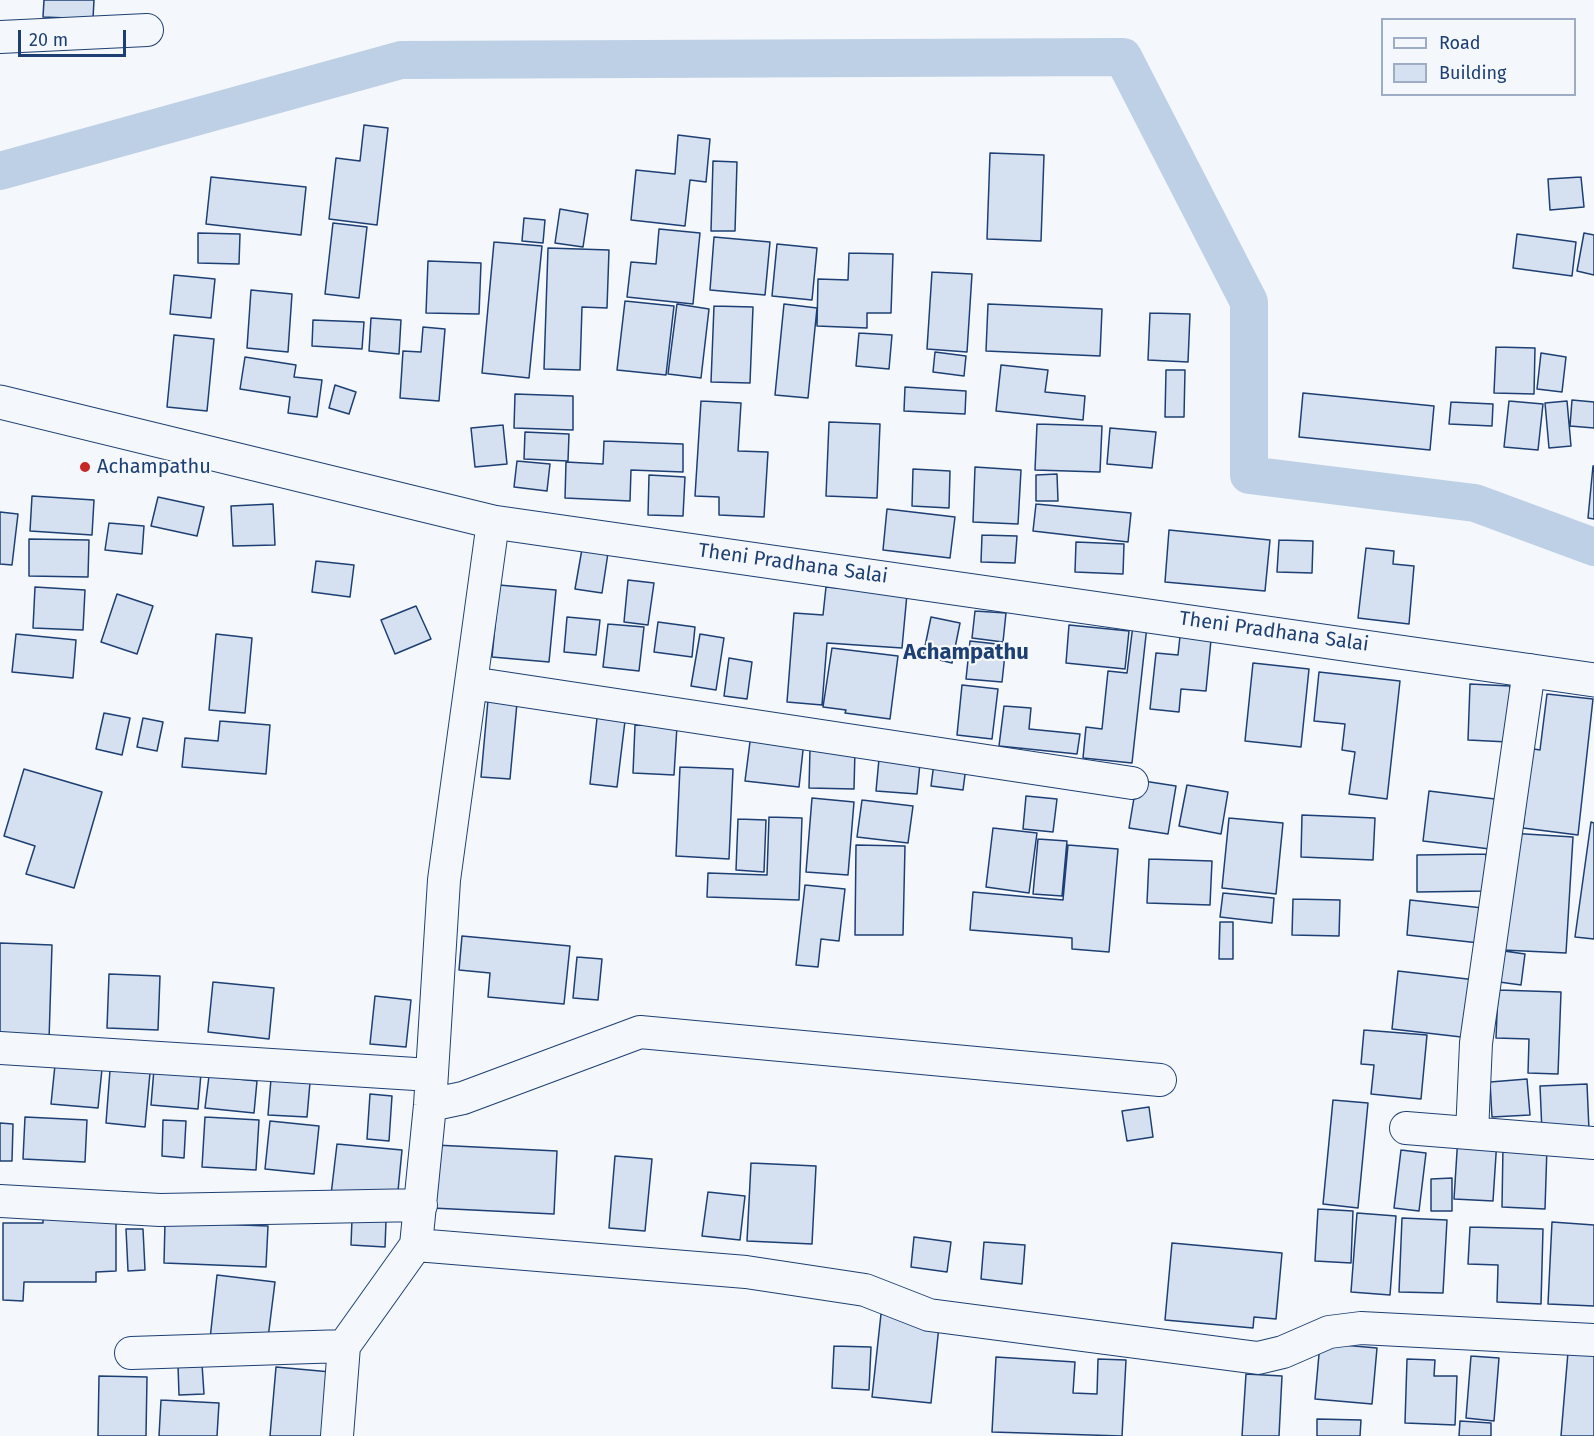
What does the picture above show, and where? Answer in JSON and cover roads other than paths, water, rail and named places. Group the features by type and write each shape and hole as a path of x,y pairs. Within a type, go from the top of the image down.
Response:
{"main road":[{"name":"Theni Pradhana Salai","path":"0,402 492,522 1594,680"}],"street":[{"path":"0,38 147,30"},
{"path":"337,1436 345,1346 416,1245 431,1090 444,880 492,522"},
{"path":"1472,1133 1476,1043 1529,670"},
{"path":"471,683 1132,783"},
{"path":"0,1048 431,1090 463,1098 640,1032 1160,1080"},
{"path":"1406,1128 1594,1143"},
{"path":"0,1201 160,1210 421,1205"},
{"path":"416,1245 746,1272 865,1290 929,1315 1258,1358 1283,1352 1329,1332 1361,1328 1594,1340"},
{"path":"131,1353 345,1346"}],"waterway":[{"path":"0,171 401,60 1123,57 1249,302 1249,475 1475,503 1594,547"}],"place":[{"name":"Achampathu","path":"85,467"}],"district":[{"name":"Achampathu","path":"966,653"}]}
